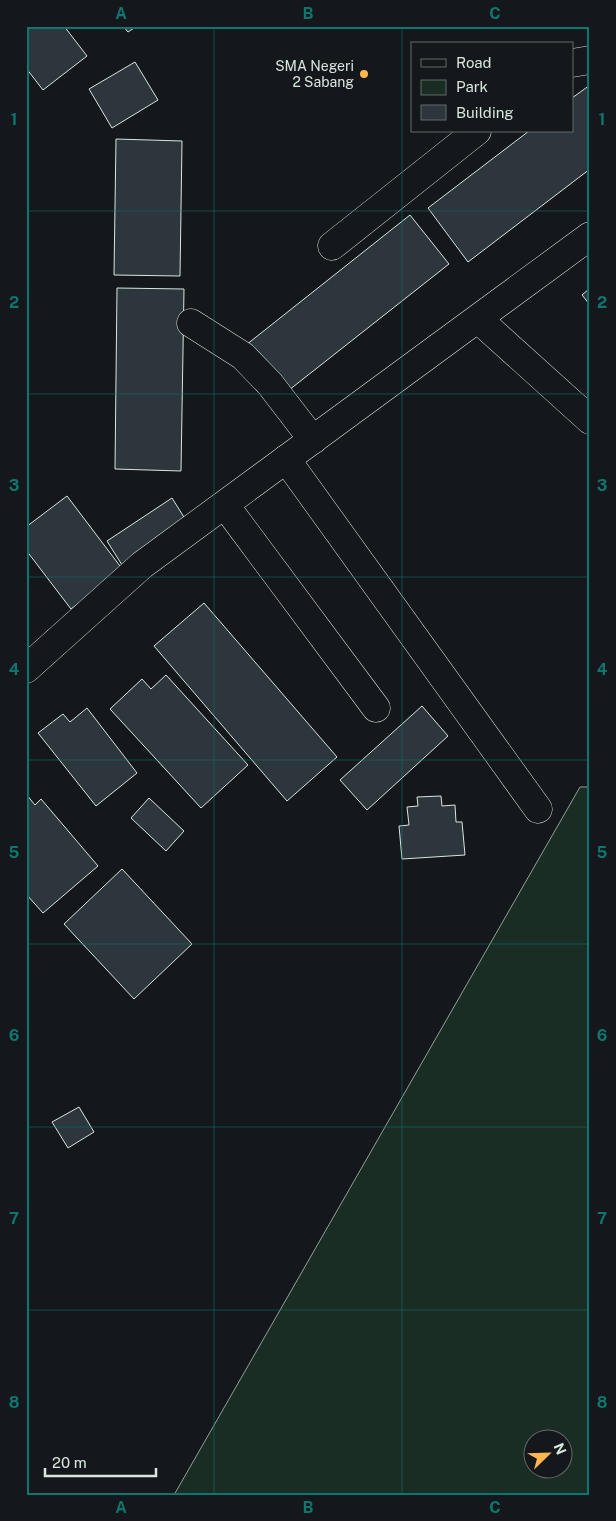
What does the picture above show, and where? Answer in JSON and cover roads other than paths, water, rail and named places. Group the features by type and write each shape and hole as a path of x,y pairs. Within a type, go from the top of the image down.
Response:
{"street":[{"path":"574,63 590,60"},
{"path":"332,246 475,132"},
{"path":"26,669 142,565 590,236"},
{"path":"478,319 590,420"},
{"path":"191,323 243,356 270,384 313,440"},
{"path":"286,459 538,809"},
{"path":"225,505 376,708"}],"place":[{"name":"SMA Negeri 2 Sabang","path":"364,74"}]}
